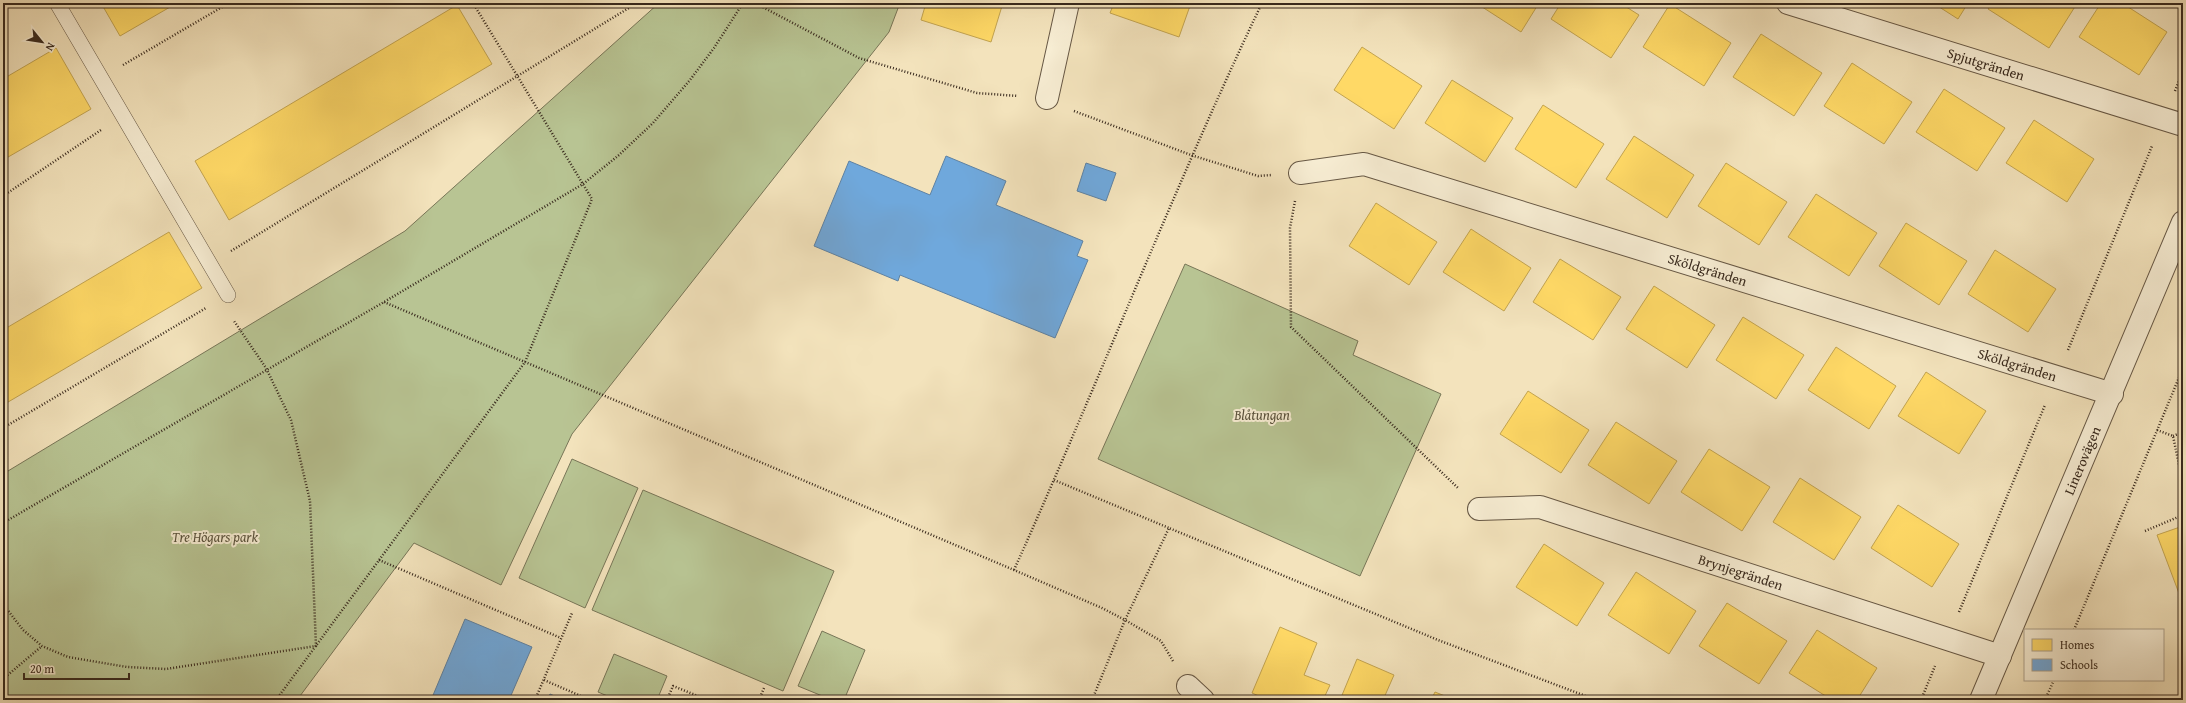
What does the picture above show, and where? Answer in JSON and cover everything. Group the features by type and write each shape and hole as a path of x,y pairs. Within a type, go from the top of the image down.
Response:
{"street":[{"path":"1047,98 1068,3"},
{"name":"Spjutgränden","path":"1788,3 2183,125"},
{"name":"Sköldgränden","path":"1300,173 1364,164 2112,394"},
{"name":"Linerovägen","path":"1981,700 2112,394 2183,222"},
{"name":"Brynjegränden","path":"1479,509 1540,507 2000,656"}],"lane":[{"path":"57,3 209,264 224,298"}],"path":[{"path":"101,78 229,3"},
{"path":"276,700 524,362 592,199 473,3"},
{"path":"209,264 637,3"},
{"path":"3,522 266,368 384,302 583,184 619,155 657,118 698,69 743,3"},
{"path":"755,3 859,58 977,93 1047,98 1096,120 1191,155 1258,176 1300,173 1290,228 1291,327 1414,444 1479,509"},
{"path":"1014,570 1054,480 1191,155 1262,3"},
{"path":"3,196 122,115"},
{"path":"3,428 224,298 266,368 291,420 310,500 316,646"},
{"path":"384,302 1102,608 1161,641 1195,693"},
{"path":"2074,629 2183,368"},
{"path":"2157,430 2173,436 2183,432"},
{"path":"2173,436 2183,484"},
{"path":"1054,480 1438,640 1596,700"},
{"path":"2145,531 2183,515"},
{"path":"1092,700 1125,620 1169,528"},
{"path":"379,560 561,638"},
{"path":"3,604 23,630 42,646 76,658 127,667 166,669 316,646"},
{"path":"535,700 572,614"},
{"path":"3,679 42,646"},
{"path":"544,680 590,700"},
{"path":"2045,700 2054,681"},
{"path":"666,700 673,686 708,700"},
{"path":"759,700 764,688"}],"green space":[{"name":"Tre Högars park","path":"659,3 900,3 889,32 572,434 501,585 414,543 297,700 3,700 3,474 405,231"},
{"name":"Blåtungan","path":"1185,264 1358,341 1353,355 1441,394 1360,576 1098,459"},
{"path":"572,459 638,488 585,608 519,578"},
{"path":"643,490 834,571 783,691 592,610"},
{"path":"822,631 865,650 844,700 832,700 798,686"},
{"path":"614,654 667,676 657,700 617,700 598,692"}],"building: Homes":[{"path":"101,3 177,3 120,36"},
{"path":"926,3 995,3 1002,6 991,42 921,20"},
{"path":"1114,3 1191,3 1179,37 1110,13"},
{"path":"1476,3 1539,3 1521,32"},
{"path":"1561,3 1620,3 1639,15 1611,58 1551,19"},
{"path":"1933,3 1968,3 1958,19"},
{"path":"1992,3 2073,3 2076,5 2049,48 1988,9"},
{"path":"2101,3 2122,3 2167,32 2139,75 2079,37"},
{"path":"1670,4 1731,43 1704,86 1643,47"},
{"path":"457,5 492,64 229,220 195,161"},
{"path":"1761,34 1822,73 1794,116 1733,77"},
{"path":"1362,47 1422,86 1394,129 1334,90"},
{"path":"56,48 91,109 3,160 3,79"},
{"path":"1852,63 1912,102 1884,144 1824,106"},
{"path":"1452,80 1513,118 1485,162 1425,123"},
{"path":"1944,89 2005,128 1977,171 1916,132"},
{"path":"1543,105 1604,144 1576,188 1515,149"},
{"path":"2034,120 2094,159 2067,202 2006,163"},
{"path":"1634,136 1694,175 1667,218 1606,179"},
{"path":"1726,163 1787,202 1759,245 1698,206"},
{"path":"1816,194 1877,233 1849,276 1788,237"},
{"path":"1376,203 1437,242 1409,285 1349,246"},
{"path":"1906,223 1967,261 1939,305 1879,266"},
{"path":"1471,229 1531,268 1504,311 1443,272"},
{"path":"169,232 202,288 3,405 3,330"},
{"path":"1995,250 2056,289 2028,332 1968,294"},
{"path":"1560,259 1621,297 1593,340 1533,302"},
{"path":"1654,286 1715,325 1687,368 1626,329"},
{"path":"1743,317 1804,355 1776,399 1716,360"},
{"path":"1836,347 1896,386 1869,429 1808,390"},
{"path":"1926,372 1986,411 1959,454 1898,416"},
{"path":"1528,391 1589,430 1561,473 1500,434"},
{"path":"1616,422 1677,461 1649,504 1588,465"},
{"path":"1709,449 1770,487 1742,531 1681,492"},
{"path":"1800,478 1861,517 1834,560 1773,522"},
{"path":"1898,505 1959,544 1932,587 1871,548"},
{"path":"2183,526 2183,604 2157,535"},
{"path":"1544,544 1604,583 1577,626 1516,587"},
{"path":"1636,572 1696,611 1669,654 1608,615"},
{"path":"1727,603 1787,641 1759,684 1699,646"},
{"path":"1280,627 1317,643 1304,675 1330,685 1323,700 1268,700 1252,693"},
{"path":"1817,630 1877,668 1857,700 1832,700 1789,673"},
{"path":"1357,659 1394,675 1383,700 1340,700"},
{"path":"1435,692 1455,700 1431,700"}],"building: Schools":[{"path":"946,156 1006,181 996,205 1083,241 1077,256 1088,260 1055,338 900,275 898,281 814,246 849,161 930,195"},
{"path":"1086,163 1116,173 1106,201 1077,191"},
{"path":"465,619 532,647 509,700 431,700"},
{"path":"550,694 564,700 547,700"}]}
